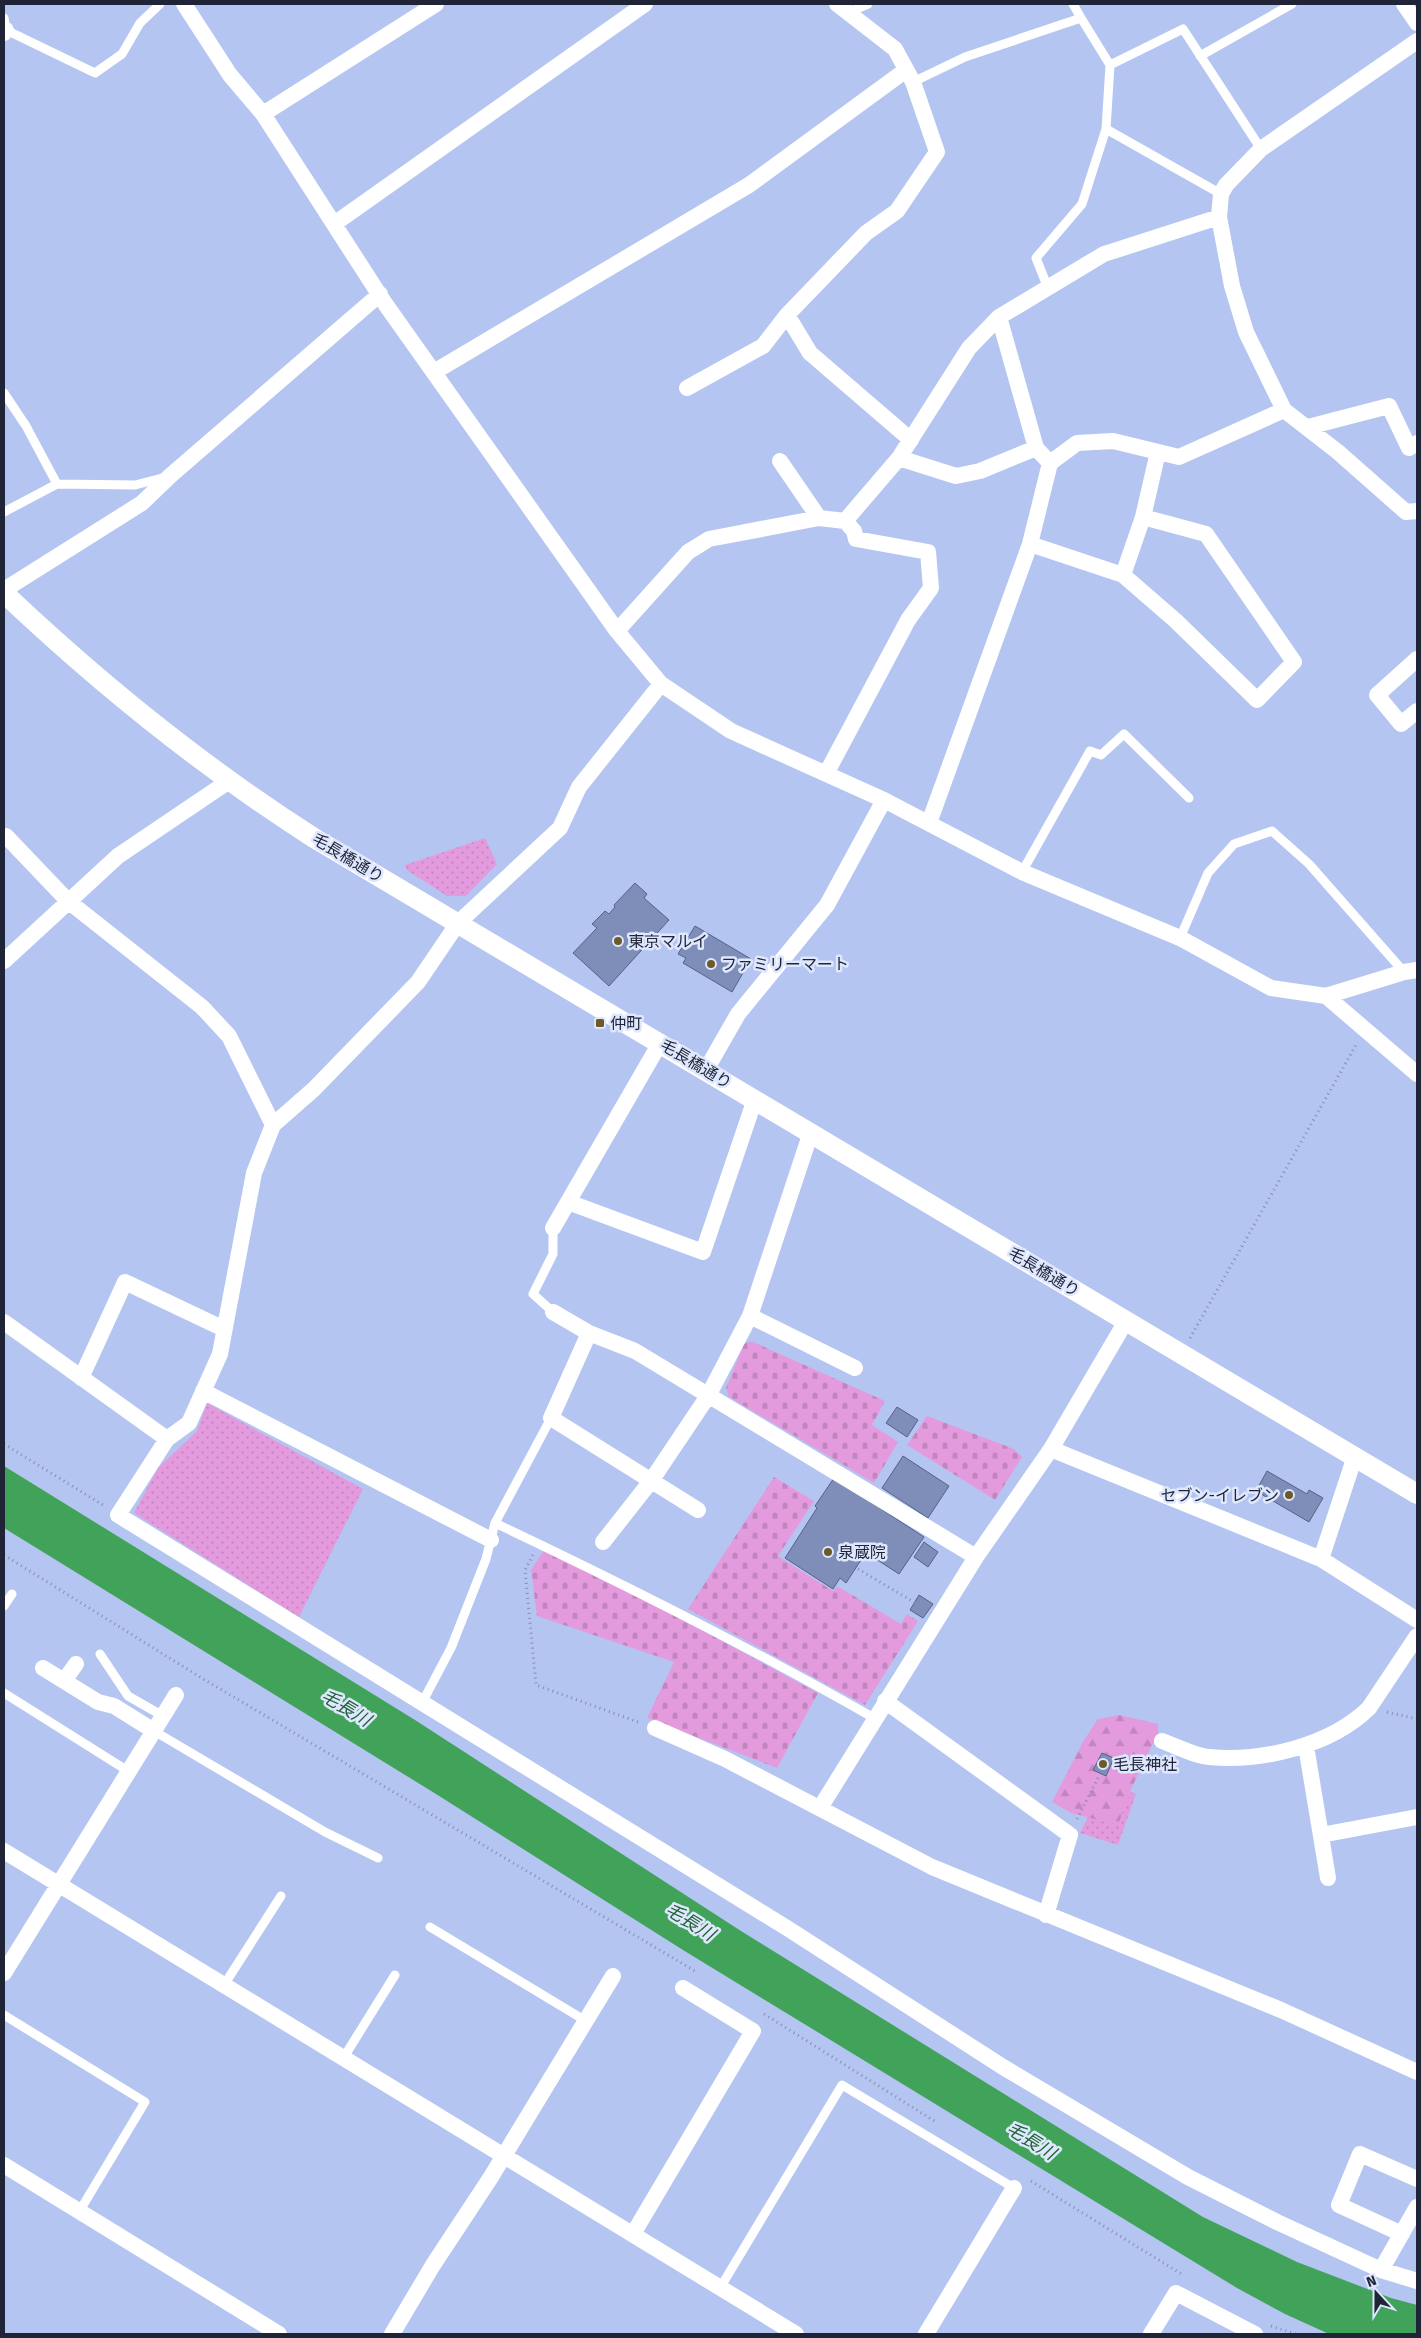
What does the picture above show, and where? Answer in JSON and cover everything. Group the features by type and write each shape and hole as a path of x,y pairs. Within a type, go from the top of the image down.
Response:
{"street":[{"path":"184,4 230,75 263,114 380,294 434,372 617,631 661,684 731,731 884,800 1022,872 1180,938 1271,988 1326,996 1411,971"},
{"path":"263,114 436,4"},
{"path":"334,224 645,4"},
{"path":"1404,4 1417,23"},
{"path":"687,388 763,346 787,315 866,233 897,211 937,152 910,76 895,49 842,9"},
{"path":"1417,41 1261,149 1226,185 1221,194 1219,217 1232,286 1246,332 1284,410 1308,427 1406,512 1417,511"},
{"path":"434,372 749,186 910,76"},
{"path":"845,521 899,458 969,348 999,316 1104,254 1219,217"},
{"path":"4,592 142,503 170,476 380,294"},
{"path":"787,315 810,353 911,440"},
{"path":"999,316 1036,448 1050,463"},
{"path":"1308,427 1389,406 1409,448 1417,443"},
{"path":"929,823 1030,544 1050,463 1077,444 1113,441 1179,457 1284,410"},
{"path":"899,458 956,476 980,471 1036,448"},
{"path":"1123,575 1143,517 1158,452"},
{"path":"780,460 819,518"},
{"path":"1030,544 1123,575 1176,621 1257,700 1294,662 1206,534 1143,517"},
{"path":"617,631 688,552 709,540 819,518 845,521 854,531 856,539 928,552 931,588 908,620 826,774"},
{"name":"毛長橋通り","path":"4,592 89,671 229,781 314,838 1417,1494"},
{"path":"1417,659 1377,695 1401,724 1417,710"},
{"path":"661,684 579,787 560,828 458,923 418,982 314,1090 273,1125 254,1173 220,1354 189,1423 167,1439 118,1514 787,1928 1003,2066 1180,2172 1277,2222 1381,2270 1417,2281"},
{"path":"4,961 118,856 229,781"},
{"path":"706,1070 738,1014 827,904 884,800"},
{"path":"5,837 68,901 202,1007 230,1036 273,1125"},
{"path":"1326,996 1417,1074"},
{"path":"553,1228 660,1043"},
{"path":"568,1202 703,1252 755,1099"},
{"path":"604,1542 650,1481 708,1396 750,1316 811,1132"},
{"path":"81,1378 125,1282 224,1329"},
{"path":"553,1312 589,1333 635,1351 976,1557"},
{"path":"750,1316 855,1368"},
{"path":"820,1808 874,1718 976,1557 1051,1449 1126,1321"},
{"path":"4,1322 167,1439"},
{"path":"589,1333 551,1418 698,1510"},
{"path":"203,1391 491,1540"},
{"path":"1051,1449 1321,1560 1417,1620"},
{"path":"1321,1560 1355,1456"},
{"path":"1162,1741 1207,1757 1258,1756 1306,1746 1359,1718 1369,1708 1417,1636"},
{"path":"64,1681 76,1664"},
{"path":"43,1668 98,1702 114,1706 154,1731"},
{"path":"4,1973 176,1695"},
{"path":"886,1701 1070,1835 1046,1915"},
{"path":"656,1728 725,1759 932,1867 1281,2010 1417,2072"},
{"path":"1306,1746 1328,1878"},
{"path":"1321,1835 1417,1816"},
{"path":"4,1851 796,2334"},
{"path":"392,2334 613,1976"},
{"path":"633,2234 753,2031 683,1988"},
{"path":"1402,2234 1339,2205 1360,2154 1417,2179"},
{"path":"4,2165 279,2334"},
{"path":"926,2334 1018,2182"},
{"path":"1381,2270 1417,2207"},
{"path":"1151,2334 1176,2293 1254,2334"}],"lane":[{"path":"5,27 94,73 122,54 140,23 160,4"},
{"path":"842,9 868,4"},
{"path":"1048,288 1036,258 1082,204 1106,129 1110,64 1073,4"},
{"path":"1200,56 1292,4"},
{"path":"910,76 1081,18"},
{"path":"1110,64 1183,29 1261,149"},
{"path":"1106,129 1221,194"},
{"path":"4,393 26,426 57,484"},
{"path":"4,512 57,484 135,485 170,476"},
{"path":"1022,872 1090,751 1101,755 1124,734 1189,798"},
{"path":"1180,938 1208,872 1234,844 1272,830 1309,864 1411,971"},
{"path":"553,1228 552,1254 533,1294 553,1312"},
{"path":"423,1702 451,1648 486,1559 495,1523 551,1418"},
{"path":"495,1523 539,1543 699,1624 818,1686 874,1718"},
{"path":"4,1606 12,1594"},
{"path":"100,1654 128,1696 163,1716"},
{"path":"4,1693 128,1771"},
{"path":"154,1731 325,1832 378,1858"},
{"path":"224,1985 281,1896"},
{"path":"430,1927 586,2022"},
{"path":"344,2057 395,1975"},
{"path":"4,2015 145,2102 79,2212"},
{"path":"720,2288 842,2085 1018,2182"}],"path":[{"path":"1181,1354 1364,1029"},
{"path":"4,1444 118,1514"},
{"path":"539,1543 525,1570 536,1685 656,1728"},
{"path":"4,1555 200,1677 632,1932 700,1975"},
{"path":"858,1570 931,1612"},
{"path":"1369,1708 1417,1719"},
{"path":"1075,1823 1099,1776"},
{"path":"760,2012 938,2123"},
{"path":"1018,2182 1184,2275"},
{"path":"1270,2325 1296,2334"}],"green space":[{"path":"485,838 497,864 466,896 447,896 407,870 405,865"},
{"path":"751,1341 885,1401 872,1425 898,1442 874,1483 729,1397 726,1388 744,1344"},
{"path":"207,1403 363,1489 299,1617 134,1513 158,1468 197,1431"},
{"path":"927,1416 1014,1449 1022,1457 995,1500 907,1445"},
{"path":"774,1477 814,1501 778,1556 833,1591 837,1586 901,1624 907,1614 918,1621 865,1705 688,1609"},
{"path":"544,1550 681,1619 818,1693 777,1768 647,1718 674,1662 537,1616 531,1570"},
{"path":"1119,1715 1158,1724 1158,1733 1132,1787 1118,1825 1071,1813 1052,1802 1084,1740 1098,1719"},
{"path":"1105,1783 1136,1794 1118,1845 1080,1833"}],"water":[{"name":"毛長川","path":"4,1466 415,1720 741,1931 1203,2217 1297,2262 1391,2298 1417,2305 1417,2334 1329,2334 1285,2314 1237,2288 683,1950 436,1794 4,1528"}],"building":[{"name":"東京マルイ","path":"635,883 647,894 644,898 669,920 609,986 573,953 597,928 592,924 605,911 609,914 615,907 614,905"},
{"path":"695,926 751,959 732,992 683,963 686,958 678,954"},
{"path":"897,1407 918,1420 907,1437 886,1423"},
{"path":"903,1456 949,1486 928,1518 882,1488"},
{"path":"1267,1471 1307,1494 1309,1490 1323,1498 1309,1522 1256,1491"},
{"path":"834,1478 924,1537 899,1574 859,1548 856,1552 863,1557 846,1583 840,1578 833,1589 785,1558 817,1508 815,1506"},
{"path":"924,1542 938,1552 928,1567 914,1557"},
{"path":"919,1595 933,1604 923,1618 910,1610"},
{"path":"1102,1753 1114,1758 1106,1776 1093,1770"}],"place":[{"name":"東京マルイ","path":"618,941"},
{"name":"ファミリーマート","path":"711,964"},
{"name":"仲町","path":"600,1023"},
{"name":"セブン-イレブン","path":"1289,1495"},
{"name":"泉蔵院","path":"828,1552"},
{"name":"毛長神社","path":"1103,1764"}]}
